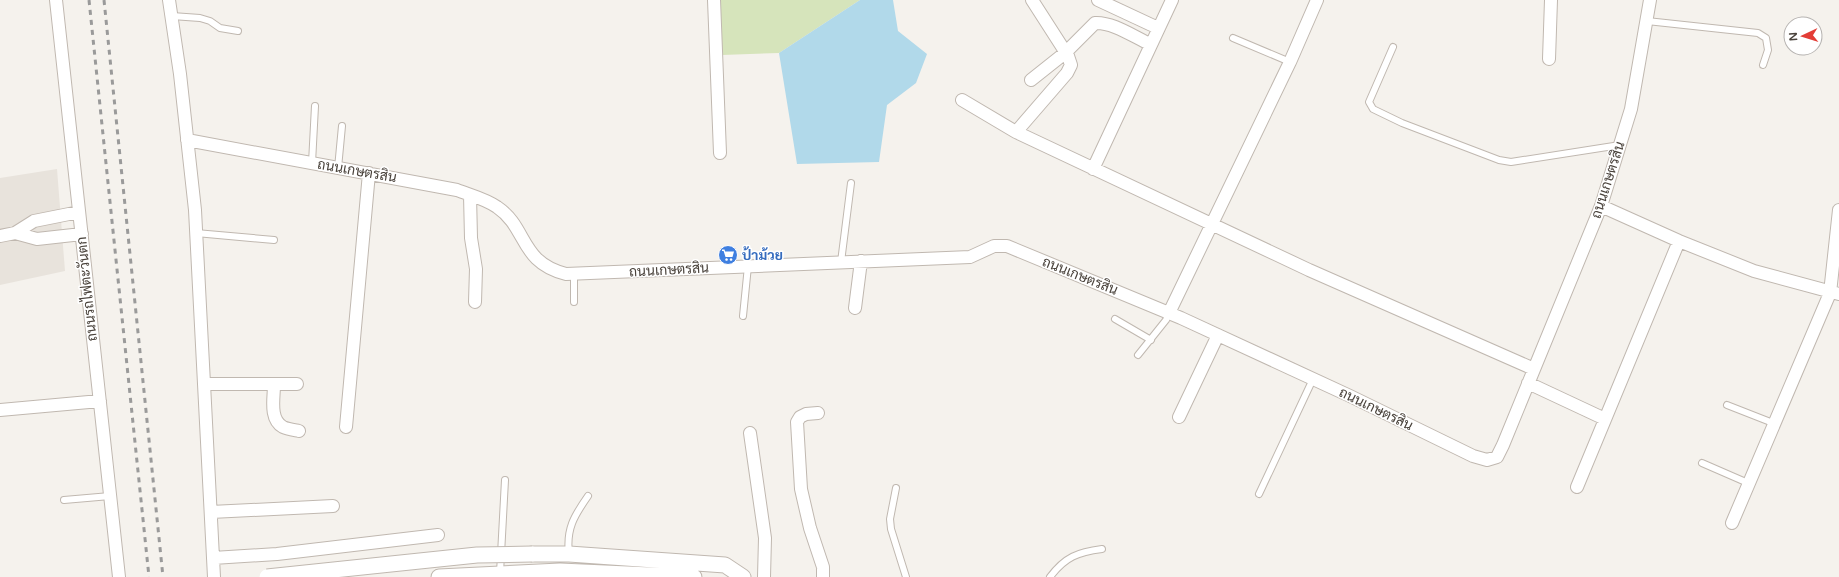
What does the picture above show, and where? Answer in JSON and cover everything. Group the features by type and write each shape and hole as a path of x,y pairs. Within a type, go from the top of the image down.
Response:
{"street":[{"name":"ถนนรถไฟตะวันตก","path":"56,0 119,577"},
{"path":"169,0 187,140 196,233 214,577"},
{"path":"714,0 720,153"},
{"path":"1016,132 1067,73 1071,65 1032,0"},
{"path":"1098,0 1158,28"},
{"path":"1093,169 1150,44 1172,0"},
{"path":"1169,312 1210,224 1290,62 1316,0"},
{"path":"1549,59 1551,0"},
{"name":"ถนนเกษตรสิน","path":"187,140 458,190 497,207 512,222 532,256 556,272 574,275 970,257 994,246 1007,246 1169,312 1473,456 1487,460 1497,457 1601,206 1631,109 1650,0"},
{"path":"1031,80 1065,53 1095,23 1104,24 1118,29 1150,44"},
{"path":"962,100 1016,132 1093,169 1309,270 1534,369"},
{"path":"346,427 369,174"},
{"path":"470,195 471,238 476,269 475,302"},
{"path":"1601,206 1679,241 1754,271 1834,294"},
{"path":"1732,523 1773,424 1834,294 1839,210"},
{"path":"0,236 15,233 34,221 79,212"},
{"path":"15,233 37,239 82,234"},
{"path":"1577,487 1679,241"},
{"path":"855,308 861,261"},
{"path":"1179,417 1218,335"},
{"path":"1528,383 1605,419"},
{"path":"204,384 297,384"},
{"path":"274,385 273,409 278,422 283,427 299,431"},
{"path":"0,410 100,401"},
{"path":"818,413 800,416 797,422 801,489 810,528 823,567 823,577"},
{"path":"750,433 765,538 764,577"},
{"path":"211,512 333,506"},
{"path":"213,558 277,554 438,535"},
{"path":"267,577 501,554 569,554 724,565 743,577"},
{"path":"439,577 565,571 694,577"}],"lane":[{"path":"172,16 200,18 210,21 220,28 238,31"},
{"path":"1647,21 1758,34 1766,38 1768,50 1763,64"},
{"path":"1233,38 1290,62"},
{"path":"1393,47 1370,102 1373,109 1402,123 1499,160 1511,162 1620,144"},
{"path":"312,163 315,106"},
{"path":"338,168 342,126"},
{"path":"841,262 851,183"},
{"path":"196,233 274,240"},
{"path":"743,316 748,266"},
{"path":"574,275 574,302"},
{"path":"1138,356 1151,340 1169,312"},
{"path":"1115,319 1151,340"},
{"path":"1259,494 1313,379"},
{"path":"1728,405 1773,424"},
{"path":"1702,463 1748,483"},
{"path":"500,573 505,480"},
{"path":"896,488 890,519 891,529 906,577"},
{"path":"64,500 110,496"},
{"path":"569,554 567,540 570,527 578,510 588,496"},
{"path":"1050,577 1058,566 1071,556 1083,551 1102,549"}],"shaded area":[{"path":"57,169 65,271 0,285 0,178"}],"green space":[{"path":"720,0 860,0 779,53 722,55"}],"water":[{"path":"860,0 893,0 898,31 927,54 916,83 887,105 879,162 797,164 779,53"}],"railway":[{"path":"89,0 149,577"},
{"path":"104,0 163,577"}],"place":[{"name":"ป้าม้วย","path":"728,255"}]}
